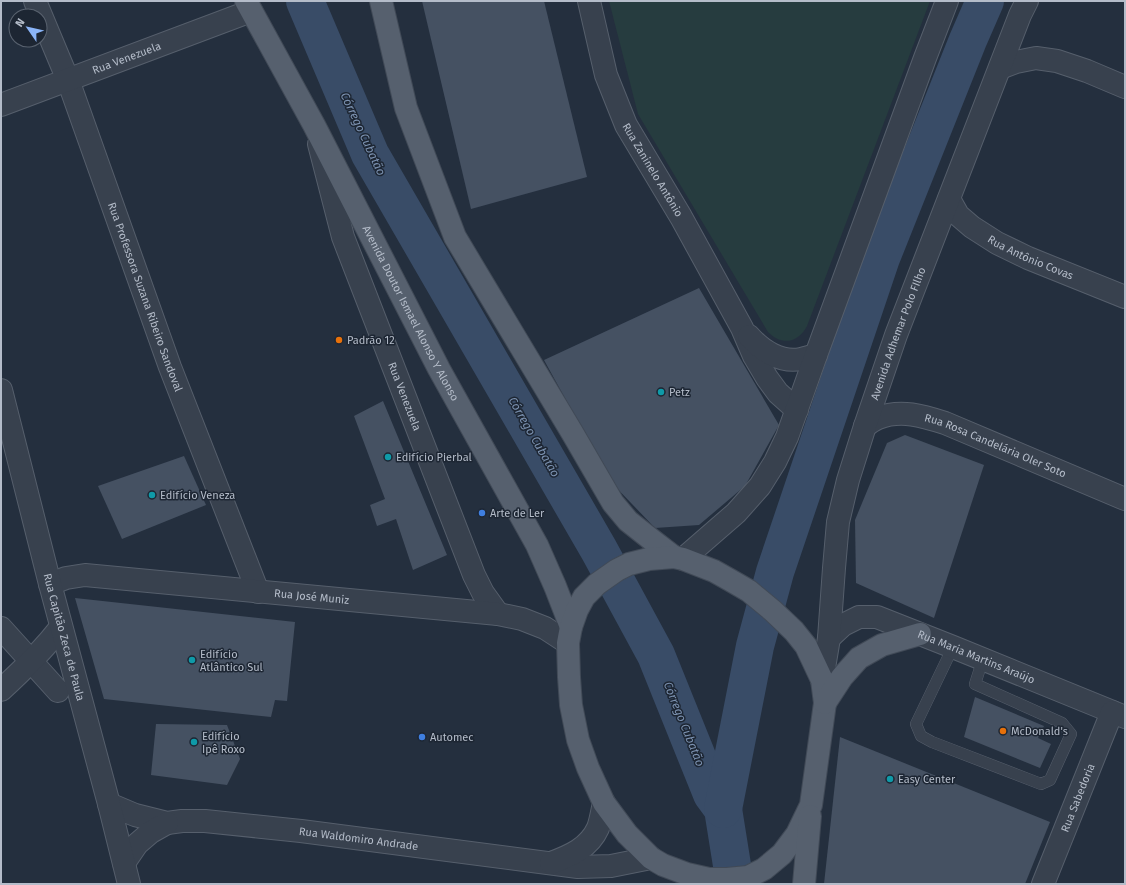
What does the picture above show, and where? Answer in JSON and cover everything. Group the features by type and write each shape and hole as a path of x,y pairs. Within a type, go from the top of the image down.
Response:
{"main road":[{"path":"381,1 406,108 455,237 613,503 628,521 652,540 679,558 714,571 749,591 794,631 806,646 822,680 825,703 811,805 804,884"},
{"name":"Avenida Doutor Ismael Alonso Y Alonso","path":"249,6 314,125 439,369 537,545 555,586 569,635"},
{"path":"677,884 657,861 627,834 604,803 588,768 578,740 571,705 569,635 577,610 584,598 597,584 617,570 630,564 649,559 679,558"},
{"path":"825,703 842,677 859,658 882,645 920,634"},
{"path":"657,861 687,874 709,879 748,877 764,869 782,854 797,834 811,805"}],"street":[{"name":"Rua Professora Suzana Ribeiro Sandoval","path":"35,1 68,80 170,367 258,592"},
{"name":"Rua Zaninelo Antônio","path":"589,1 606,75 626,125 682,217 742,328 754,356 767,378 778,393 797,410"},
{"path":"679,558 736,513 760,486 788,437 816,354 947,1"},
{"name":"Avenida Adhemar Polo FIlho","path":"822,680 829,638 838,522 848,480 864,426 896,335 1020,15 1027,1"},
{"name":"Rua Venezuela","path":"1,105 68,80 249,6"},
{"path":"1000,68 1016,62 1036,58 1057,61 1087,71 1125,87"},
{"name":"Rua Venezuela","path":"314,125 343,237 474,575 482,593 498,614"},
{"name":"Rua Antônio Covas","path":"949,200 958,215 972,227 997,243 1028,258 1125,297"},
{"name":"Rua Zaninelo Antônio","path":"742,328 754,342 767,353 783,359 800,359 816,354"},
{"name":"Rua Capitão Zeca de Paula","path":"1,390 61,627 109,804 126,877"},
{"name":"Rua Rosa Candelária Oler Soto","path":"864,426 879,418 900,413 924,416 945,423 1125,499"},
{"name":"Rua José Muniz","path":"50,584 66,578 85,576 498,614 522,619 569,635"},
{"name":"Rua Maria Martins Araújo","path":"829,638 843,625 859,617 877,617 1118,715"},
{"path":"1,690 31,662 61,627"},
{"path":"1,628 58,691"},
{"name":"Rua Sabedoria","path":"1042,884 1118,715"},
{"name":"Rua Waldomiro Andrade","path":"551,863 571,856 584,847 593,837 598,827 604,803"},
{"name":"Rua Waldomiro Andrade","path":"109,804 135,815 167,823 182,821 205,821 301,831 578,867 611,866 657,861"},
{"name":"Rua Waldomiro Andrade","path":"126,877 137,844 151,832 167,823"}],"lane":[{"path":"953,647 916,724 921,736 932,742 1041,784 1050,780 1071,734 1062,723 975,684 983,659"}],"green space":[{"path":"609,1 930,1 807,326 799,336 794,339 784,341 768,332 638,114"}],"building":[{"path":"422,1 544,1 587,177 471,209"},
{"name":"Petz","path":"699,288 779,425 745,486 699,525 655,528 608,479 544,360"},
{"name":"Edifício Pierbal","path":"383,401 447,555 413,570 396,519 377,526 370,505 385,499 354,416"},
{"path":"905,435 984,465 934,618 856,583 855,520 887,443"},
{"name":"Edifício Veneza","path":"184,456 206,505 122,539 98,486"},
{"name":"Edifício Atlântico Sul","path":"75,598 295,622 287,701 275,700 271,717 104,699"},
{"name":"McDonald's","path":"975,697 1044,726 1038,738 1051,744 1040,768 964,737"},
{"name":"Edifício Ipê Roxo","path":"156,724 227,725 240,759 227,785 151,775"},
{"name":"Easy Center","path":"840,737 1050,822 1025,884 824,884"}],"waterway":[{"name":"Córrego Cubatão","path":"305,1 370,154 599,550 656,655 712,794 723,809 735,884"},
{"path":"723,809 755,646 775,572 881,258 985,1"}],"place":[{"name":"Padrão 12","path":"339,340"},
{"name":"Petz","path":"661,392"},
{"name":"Edifício Pierbal","path":"388,457"},
{"name":"Edifício Veneza","path":"152,495"},
{"name":"Arte de Ler","path":"482,513"},
{"name":"Edifício Atlântico Sul","path":"192,660"},
{"name":"McDonald's","path":"1003,731"},
{"name":"Automec","path":"422,737"},
{"name":"Edifício Ipê Roxo","path":"194,742"},
{"name":"Easy Center","path":"890,779"}]}
